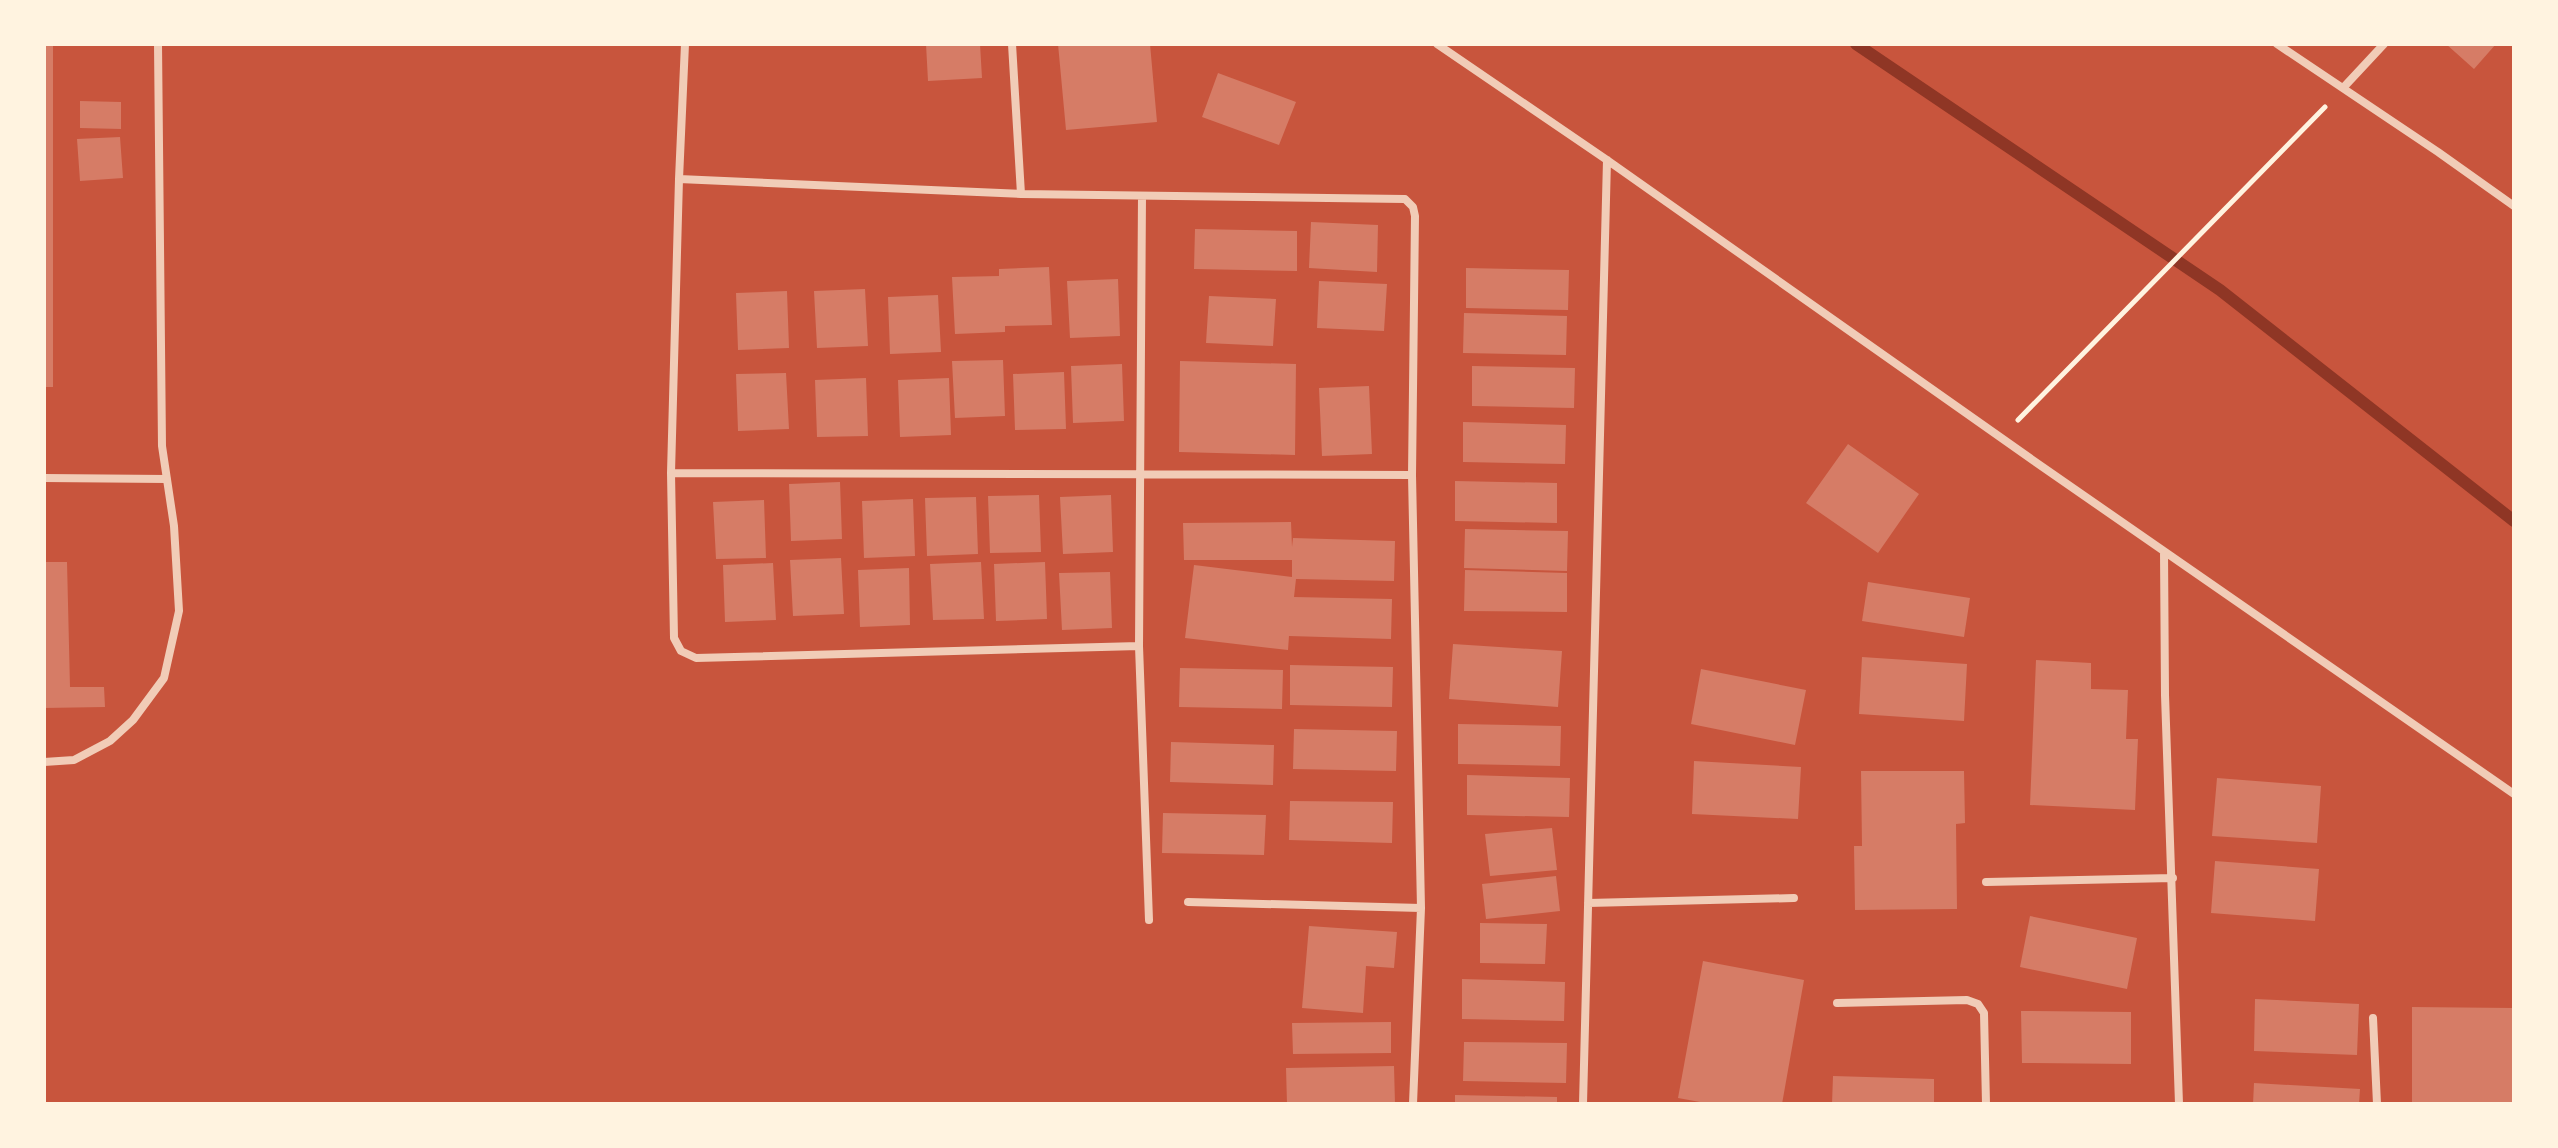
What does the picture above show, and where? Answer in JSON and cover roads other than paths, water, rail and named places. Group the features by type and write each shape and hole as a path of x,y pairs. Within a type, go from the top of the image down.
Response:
{"street":[{"path":"44,762 74,760 110,741 133,720 164,678 179,611 174,526 162,446 158,44"},
{"path":"685,44 671,473 674,638 681,651 696,658 1139,646"},
{"path":"1012,44 1021,194"},
{"path":"1437,44 2514,794"},
{"path":"2277,44 2514,206"},
{"path":"2343,88 2384,44"},
{"path":"1583,1104 1607,160"},
{"path":"679,179 1021,194 1405,199 1413,207 1412,475 1421,908 1413,1104"},
{"path":"1142,196 1139,646 1149,920"},
{"path":"671,473 1412,475"},
{"path":"44,478 167,479"},
{"path":"2164,552 2165,695 2179,1104"},
{"path":"1986,882 2173,878"},
{"path":"1588,903 1794,898"},
{"path":"1188,902 1421,908"},
{"path":"1837,1003 1967,1000 1978,1004 1984,1013 1986,1104"},
{"path":"2373,1018 2377,1104"}],"waterway":[{"path":"1856,44 2220,290 2514,521"}]}
